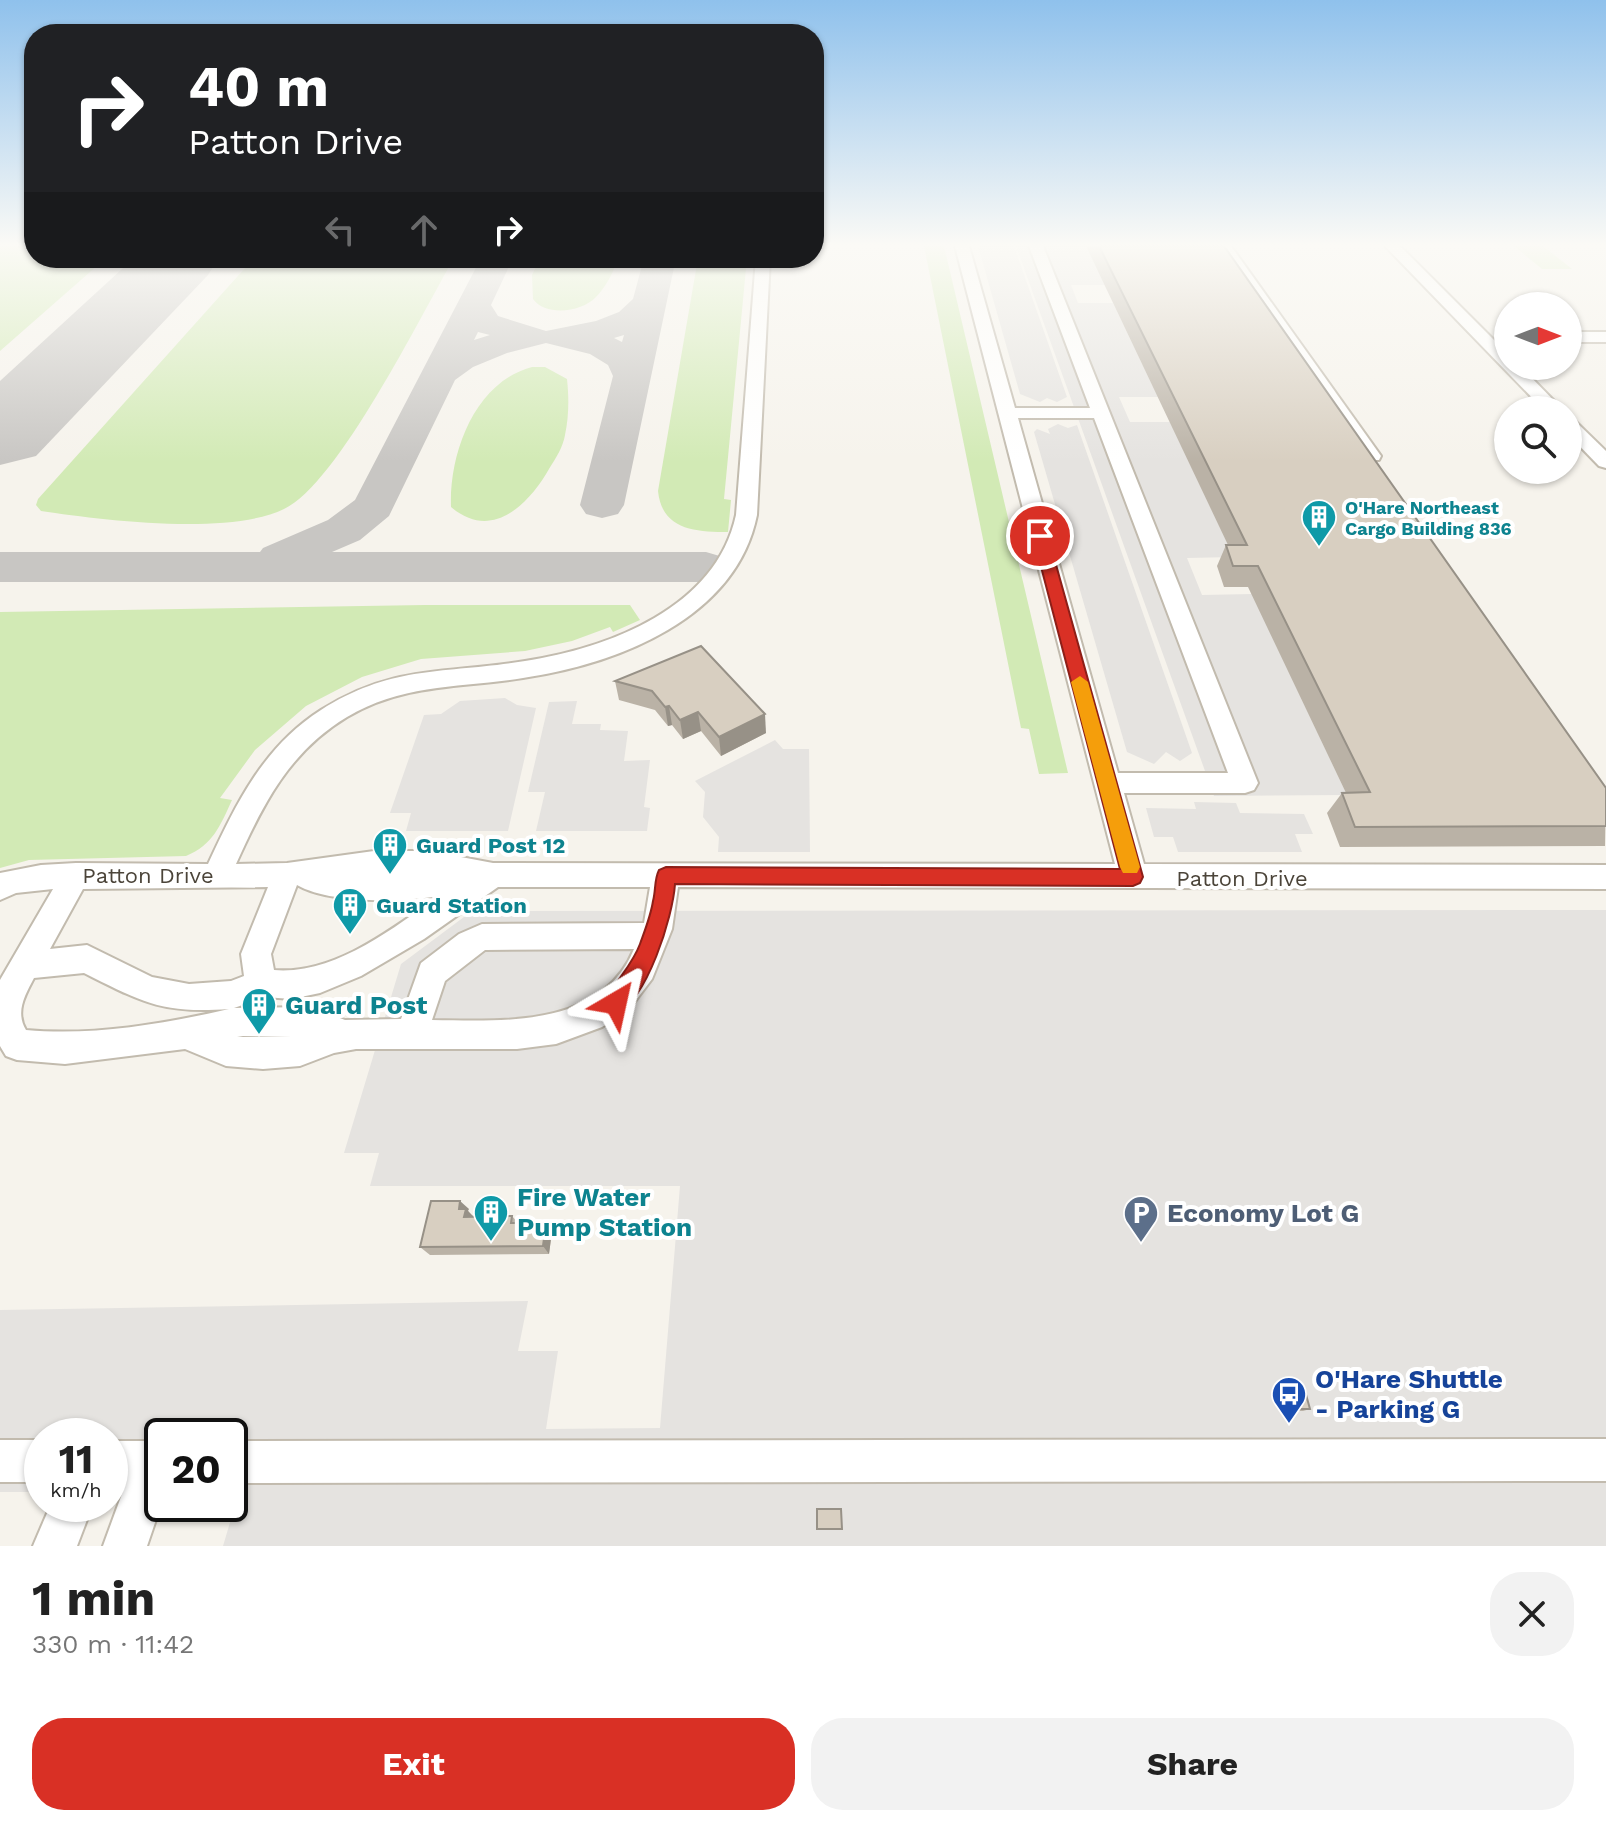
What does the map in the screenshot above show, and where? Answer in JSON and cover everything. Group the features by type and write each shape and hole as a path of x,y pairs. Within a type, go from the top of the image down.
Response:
{"street":[{"path":"217,875 270,768 301,737 335,712 375,692 415,681 519,671 558,664 601,651 652,628 691,603 733,555 746,514 759,318"},
{"path":"981,318 1133,877"},
{"path":"1065,318 1245,783 1107,783"},
{"path":"1275,318 1385,474"},
{"path":"1464,318 1494,348"},
{"path":"1483,337 1494,337"},
{"path":"1582,337 1606,337"},
{"path":"1525,380 1541,396"},
{"path":"1007,413 1102,413"},
{"path":"1582,438 1606,462"},
{"path":"76,875 7,997 4,1023 17,1045 65,1049 187,1034 228,1052 298,1051 345,1035 533,1034 580,1025 616,1003 640,970 664,901 666,876"},
{"name":"Patton Drive","path":"5,885 76,875 287,875 369,890 421,889 493,875 1606,877"},
{"path":"265,983 256,969 256,954 287,875"},
{"path":"25,965 87,959 148,990 189,998 231,995 265,983 281,988 306,985 339,974 493,875"},
{"path":"411,1035 432,973 482,937 653,936"},
{"path":"248,1462 1606,1460"},
{"path":"0,1461 24,1461"},
{"path":"125,1546 144,1498"}],"green space":[{"path":"0,318 37,318 0,351"},
{"path":"200,318 421,318 353,434 329,467 305,493 284,509 231,522 164,524 41,511 36,505 38,499"},
{"path":"688,318 741,318 724,499 731,500 728,532 692,529 673,521 661,504 658,491"},
{"path":"939,318 961,318 1068,773 1039,774 1029,729 1021,728"},
{"path":"532,367 545,367 567,379 568,414 561,448 541,482 520,506 495,520 481,521 466,517 451,507 455,464 469,422 495,388 512,375"},
{"path":"630,605 640,620 613,632 610,627 572,641 525,651 421,659 362,677 306,706 255,750 220,798 232,800 215,834 186,856 29,860 0,868 0,612"}],"shaded area":[{"path":"998,318 1039,318 1067,397 1057,402 1047,398 1040,402 1020,394"},
{"path":"1042,318 1120,318 1158,397 1119,397 1130,422 1170,422 1234,557 1187,558 1202,595 1252,594 1347,795 1214,796"},
{"path":"1058,424 1068,428 1077,425 1192,753 1180,761 1166,752 1154,764 1127,752 1034,432 1037,429 1050,434 1048,429"},
{"path":"505,698 517,705 536,708 508,831 406,831 411,813 390,813 424,715 441,714 460,701"},
{"path":"577,701 572,724 601,724 600,730 628,731 624,761 650,760 644,807 650,808 647,831 536,831 545,792 528,792 549,702"},
{"path":"775,740 783,749 809,749 810,852 718,852 719,837 703,817 705,792 695,781"},
{"path":"1194,802 1236,803 1240,813 1304,814 1313,834 1295,834 1302,852 1178,852 1173,837 1154,837 1146,808 1196,809"},
{"name":"Economy Lot G","path":"1606,910 1606,1546 223,1546 230,1522 248,1522 248,1418 144,1418 144,1490 128,1491 128,1418 24,1418 24,1492 0,1492 0,1310 528,1301 518,1351 558,1351 546,1429 660,1428 680,1186 370,1186 379,1153 344,1153 401,964 468,914 482,911"}],"building":[{"name":"O'Hare Northeast Cargo Building 836","path":"1135,318 1275,318 1606,788 1606,826 1355,827 1342,793 1370,792 1258,566 1233,566 1226,545 1247,545"},
{"path":"701,646 765,714 719,737 698,712 680,720 652,691 615,681"},
{"name":"Fire Water Pump Station","path":"431,1201 460,1201 459,1209 466,1209 464,1217 512,1216 511,1223 546,1223 543,1246 420,1247"},
{"path":"1282,1391 1305,1391 1310,1409 1287,1409"},
{"path":"817,1509 841,1509 842,1529 817,1529"}],"taxiway":[{"path":"439,374 467,318"},
{"path":"439,374 482,349 533,337 486,323 483,318"},
{"path":"632,318 597,332 560,337 603,346 620,357 632,376"},
{"path":"602,505 646,318"},
{"path":"280,558 344,530 373,507 439,374"},
{"path":"0,567 706,567"}],"runway":[{"path":"0,435 119,318"}],"slow traffic":[{"path":"1080,682 1130,867"}],"place":[{"name":"O'Hare Northeast Cargo Building 836","path":"1319,548"},
{"name":"Guard Post 12","path":"390,876"},
{"name":"Guard Station","path":"350,936"},
{"name":"Guard Post","path":"259,1036"},
{"name":"Fire Water Pump Station","path":"491,1243"},
{"name":"Economy Lot G","path":"1141,1244"},
{"name":"O'Hare Shuttle - Parking G","path":"1289,1425"}],"route":[{"path":"616,1003 640,970 650,945 664,901 666,876 1133,877 1040,536"}]}
